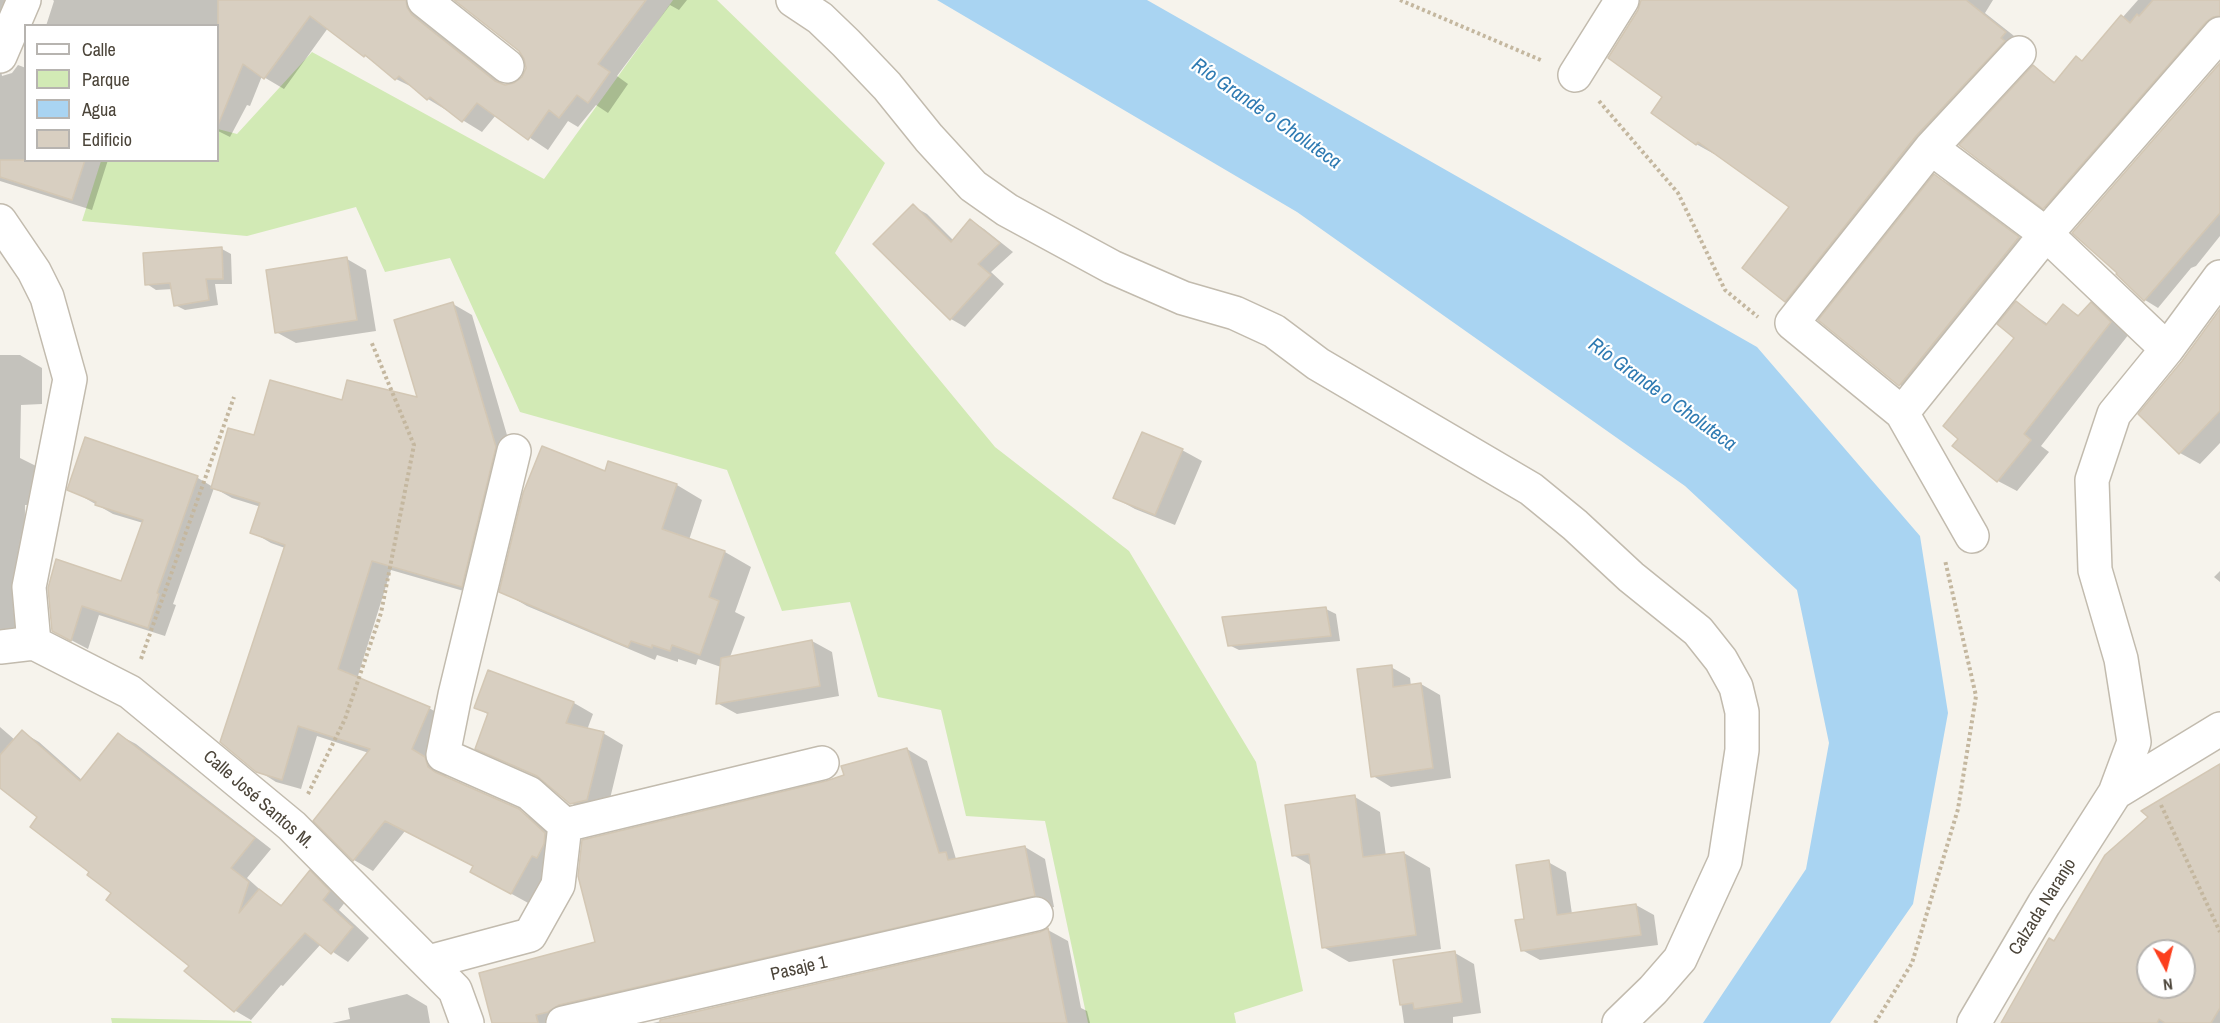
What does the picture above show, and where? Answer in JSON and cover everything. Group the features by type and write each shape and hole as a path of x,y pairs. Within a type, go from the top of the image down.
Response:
{"street":[{"path":"0,56 24,0"},
{"path":"424,0 507,66"},
{"path":"794,0 820,18 887,86 972,186 1007,210 1112,267 1183,298 1235,313 1274,331 1318,364 1531,489 1575,525 1630,578 1698,631 1721,660 1736,687 1742,712 1742,750 1725,861 1680,959 1620,1023"},
{"path":"1575,75 1622,0"},
{"path":"1902,413 2046,234 2220,34"},
{"path":"1972,536 1902,413 1777,322 1931,148 2019,53"},
{"path":"1931,148 2046,234 2167,349"},
{"path":"0,221 34,271 47,297 70,379 14,585 34,643 0,647"},
{"path":"0,263 34,271"},
{"path":"2115,793 2134,742 2121,659 2095,570 2092,480 2114,414 2167,349 2220,277"},
{"path":"514,451 455,695 443,755 529,793 565,825"},
{"name":"Calle José Santos M.","path":"34,643 130,693 292,826 455,990 467,1023"},
{"path":"2115,793 2220,729"},
{"path":"565,825 822,763"},
{"name":"Calzada Naranjo","path":"1974,1023 2044,904 2115,793"},
{"path":"429,962 530,935 558,885 565,825"},
{"name":"Pasaje 1","path":"563,1023 1036,914"}],"path":[{"path":"1400,0 1575,75 1678,193 1725,290 1777,322"},
{"path":"292,826 345,719 381,613 414,445 371,341"},
{"path":"130,693 234,397"},
{"path":"1875,1023 1912,963 1958,809 1976,696 1942,552"},
{"path":"2147,774 2220,932"}],"green space":[{"path":"673,0 717,0 885,163 835,253 995,447 1129,551 1256,762 1303,991 1234,1013 1236,1023 1088,1023 1045,821 966,816 941,710 878,697 850,602 782,611 727,470 520,412 450,258 385,272 356,207 247,236 82,221 101,162 219,162 219,129 237,134 312,52 544,179"},
{"path":"111,1018 251,1021 252,1023 112,1023"}],"water":[{"name":"Río Grande o Choluteca","path":"937,0 1147,0 1757,347 1920,536 1948,713 1913,904 1830,1023 1703,1023 1806,869 1829,743 1797,590 1685,486 1297,212"}],"building":[{"path":"218,0 406,0 412,15 495,81 505,85 514,83 522,77 526,68 524,59 519,51 454,0 646,0 598,64 610,72 588,103 577,95 559,118 549,110 528,140 477,103 462,122 430,97 427,100 399,76 395,80 365,55 364,57 310,16 264,79 243,64 219,123"},
{"path":"1641,0 1966,0 2006,32 2001,38 2005,41 1916,136 1785,302 1742,268 1789,207 1698,142 1696,145 1651,113 1662,97 1608,58 1638,10"},
{"path":"2153,0 2220,0 2220,16 2213,17 2206,22 2043,209 1959,145 2033,65 2054,83 2076,56 2082,61 2121,15 2130,23"},
{"path":"2220,63 2220,213 2144,301 2117,273 2072,233"},
{"path":"0,160 84,162 72,200 0,177"},
{"path":"1934,174 2019,237 1899,386 1818,320"},
{"path":"913,204 951,242 970,219 1000,243 978,264 991,275 950,320 873,244"},
{"path":"222,247 223,279 206,279 209,300 174,306 170,283 145,285 143,253"},
{"path":"347,257 357,320 275,333 266,270"},
{"path":"2016,301 2046,325 2063,304 2078,316 2091,302 2111,322 2024,434 2031,440 1997,482 1952,446 1958,439 1943,426 2014,338 1997,324"},
{"path":"453,302 496,447 462,587 372,561 338,669 430,707 412,749 425,757 428,767 519,809 545,833 544,844 537,858 532,856 511,894 470,872 473,866 385,821 353,861 313,821 370,749 298,726 282,780 256,772 220,742 285,545 250,533 260,503 211,488 228,428 254,435 270,380 342,400 347,380 417,397 394,320"},
{"path":"2220,309 2220,411 2179,454 2138,414 2182,361"},
{"path":"1142,432 1183,449 1155,515 1113,498"},
{"path":"85,437 198,476 157,593 159,594 148,628 82,606 71,641 52,631 48,588 56,559 121,581 143,520 95,505 96,502 67,490"},
{"path":"542,446 605,471 608,461 677,484 662,529 725,551 709,597 719,601 700,655 672,645 670,651 631,641 628,647 499,592 523,493"},
{"path":"1326,607 1331,636 1228,646 1222,617"},
{"path":"812,640 820,686 716,704 721,658"},
{"path":"1392,665 1393,687 1421,683 1433,768 1371,777 1357,669"},
{"path":"488,670 574,702 566,723 604,732 587,800 570,804 537,776 475,749 488,713 474,708"},
{"path":"22,730 80,781 118,733 255,838 231,868 249,882 239,913 259,889 281,906 310,870 330,891 323,900 353,927 331,954 305,933 234,1012 184,971 189,966 106,900 111,893 87,875 89,872 30,827 37,817 0,788 0,755"},
{"path":"907,748 939,853 946,852 948,860 1025,846 1035,896 559,1005 548,1012 536,1015 538,1023 492,1023 479,973 595,942 578,876 582,840 826,781 844,775 841,766"},
{"path":"2220,764 2220,1008 2211,1023 2165,1023 2159,1019 2157,1023 2001,1023 2049,938 2054,941 2105,855 2148,817 2141,811"},
{"path":"1355,795 1363,857 1404,852 1416,935 1322,948 1309,854 1292,856 1285,805"},
{"path":"1549,860 1557,915 1636,904 1641,935 1521,951 1515,920 1524,919 1516,865"},
{"path":"1048,928 1067,1023 660,1023 660,1020 1040,932"},
{"path":"1455,951 1462,1002 1414,1009 1413,1003 1400,1005 1393,960"}]}
